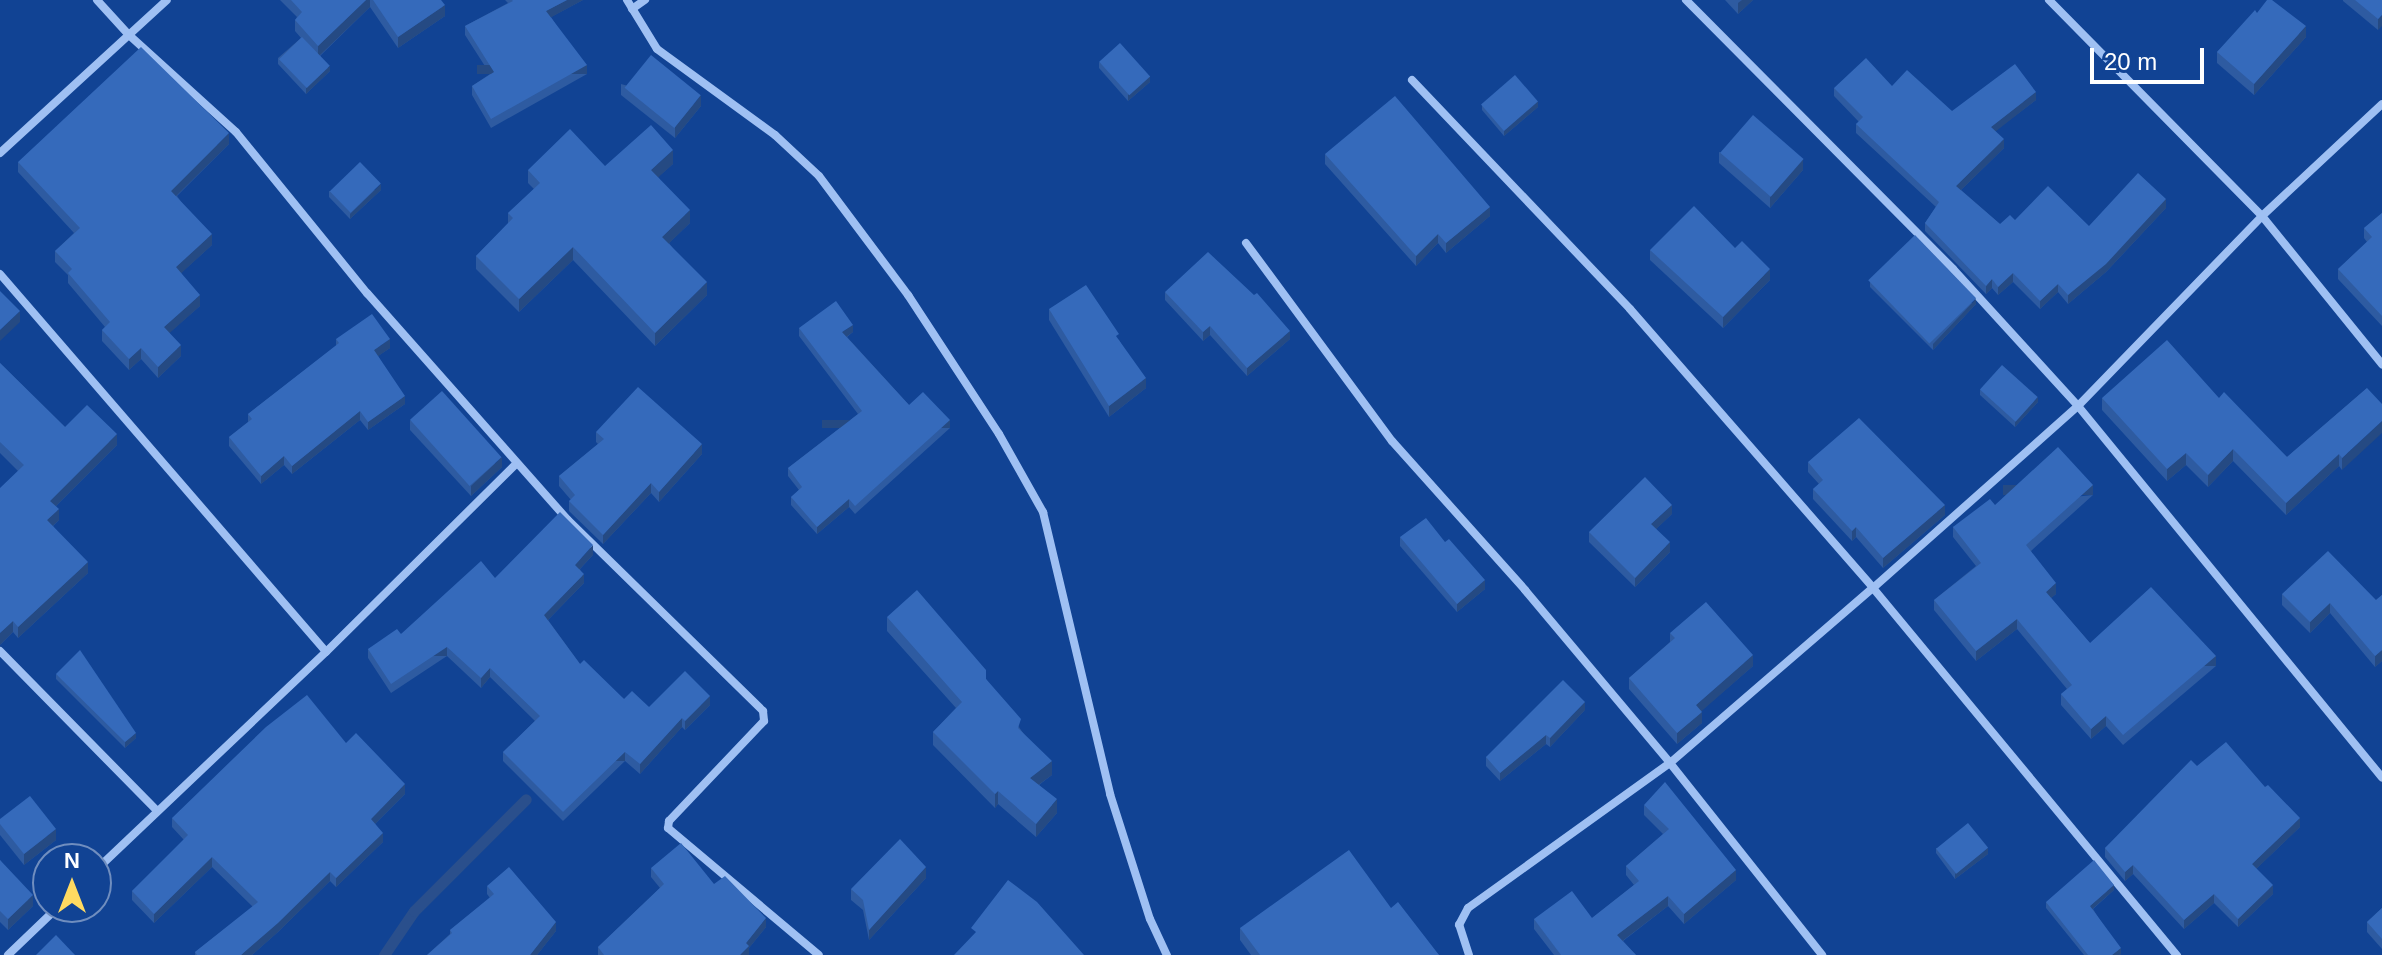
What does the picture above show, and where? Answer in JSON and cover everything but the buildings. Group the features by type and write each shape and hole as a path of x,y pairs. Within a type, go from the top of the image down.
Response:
{"street":[{"path":"97,0 129,35 236,132 367,293 568,520 763,711 764,721 669,821 668,828 819,955"},
{"path":"0,153 167,0"},
{"path":"627,0 657,49 775,135 819,176 908,295 999,434 1043,512 1110,794 1150,919 1167,955"},
{"path":"632,9 645,0"},
{"path":"1686,0 1953,269 2078,406 2382,777"},
{"path":"2049,0 2262,216 2382,364"},
{"path":"1412,80 1630,309 1873,588 2177,955"},
{"path":"1469,955 1459,925 1468,908 1670,763 1873,588 2078,406 2262,216 2382,104"},
{"path":"1246,243 1392,441 1525,590 1670,763 1822,955"},
{"path":"0,274 326,652"},
{"path":"112,854 326,652 516,464"},
{"path":"0,651 156,810"},
{"path":"8,955 41,923"}],"waterway":[{"path":"384,955 414,911 526,799"}]}
